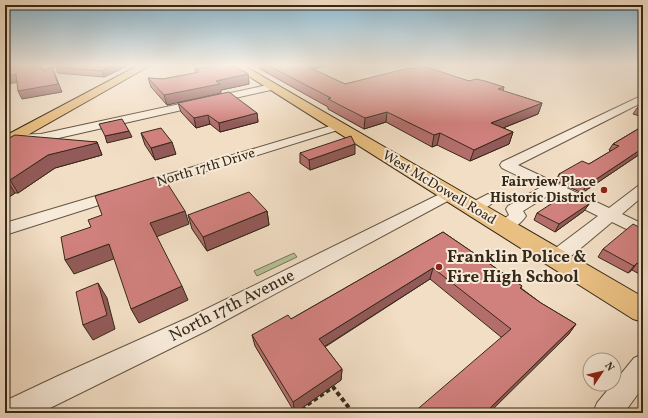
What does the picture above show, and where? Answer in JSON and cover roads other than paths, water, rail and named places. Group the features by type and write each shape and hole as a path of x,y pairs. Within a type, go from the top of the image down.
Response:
{"main road":[{"path":"7,139 109,85"},
{"name":"West McDowell Road","path":"268,85 450,194 481,204 503,227 643,311"}],"street":[{"path":"7,139 41,138 272,87"},
{"path":"643,98 507,165 643,231"},
{"name":"North 17th Drive","path":"5,229 337,127"},
{"path":"503,227 518,216 514,209 552,187"},
{"path":"556,258 643,189"},
{"name":"North 17th Avenue","path":"11,413 66,385 198,324 450,194"},
{"path":"607,413 643,366"}],"place":[{"name":"Fairview Place Historic District","path":"604,190"},
{"name":"Franklin Police & Fire High School","path":"439,267"}]}
